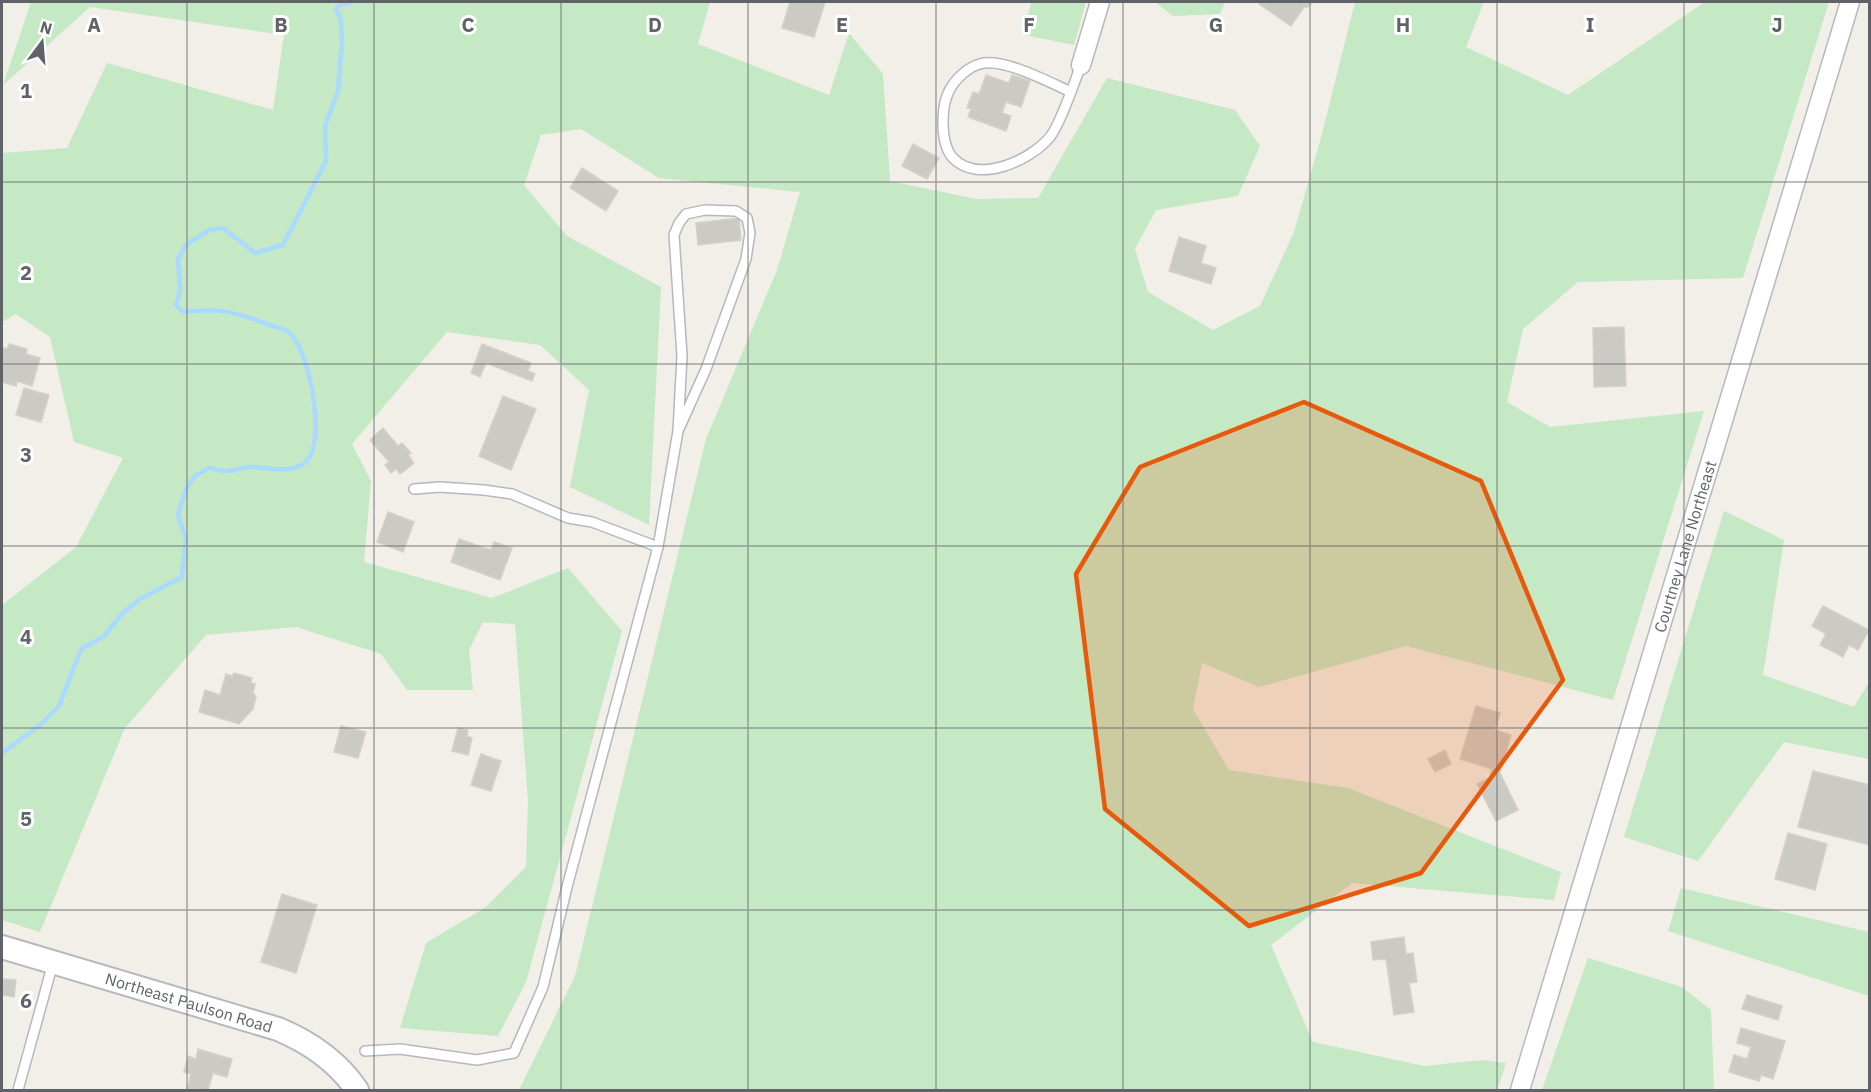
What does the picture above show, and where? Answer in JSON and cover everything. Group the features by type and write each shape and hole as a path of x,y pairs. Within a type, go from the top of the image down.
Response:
{"street":[{"path":"1081,65 1100,2"},
{"name":"Courtney Lane Northeast","path":"1520,1090 1850,2"},
{"name":"Northeast Paulson Road","path":"2,947 278,1029 294,1036 334,1063 357,1090"}],"lane":[{"path":"1071,92 999,63 981,63 964,72 949,91 943,118 943,138 952,156 966,166 992,169 1017,162 1034,152 1051,136 1071,92 1081,65"},
{"path":"365,1051 400,1049 477,1060 514,1053 543,987 570,876 658,547 678,431 682,356 674,235 686,214 705,210 736,212 747,218 750,233 746,259 706,369 678,431"},
{"path":"414,489 440,487 512,494 568,518 592,522 658,547"},
{"path":"18,1090 53,963"}],"highlighted area":[{"path":"1304,402 1481,481 1563,680 1421,873 1249,926 1105,809 1076,574 1140,467"}],"green space":[{"path":"31,2 710,2 698,44 829,95 849,33 883,74 890,181 976,199 1038,198 1107,78 1235,110 1260,146 1238,196 1156,210 1135,249 1148,292 1213,330 1260,306 1294,232 1322,134 1355,2 1484,2 1466,47 1568,95 1705,2 1829,2 1743,278 1578,282 1523,329 1507,402 1550,427 1704,411 1613,700 1406,646 1259,687 1202,663 1193,709 1229,770 1348,788 1561,872 1554,900 1352,883 1271,945 1313,1042 1424,1066 1482,1060 1506,1063 1497,1090 519,1090 575,976 706,439 777,270 800,192 659,178 581,129 541,135 524,185 567,236 661,287 649,525 570,487 589,390 540,345 447,332 352,444 371,481 364,562 492,598 568,568 622,631 526,982 498,1036 400,1028 426,943 486,907 526,867 528,801 515,624 483,622 469,650 473,690 407,690 381,654 296,627 206,635 125,728 40,932 2,920 2,605 76,547 123,458 74,442 50,337 16,314 2,322 2,153 67,148 107,63 273,110 284,35 90,7 3,85"},
{"path":"1031,2 1086,2 1074,45 1024,35"},
{"path":"1155,2 1225,2 1220,14 1173,16"},
{"path":"1724,511 1784,540 1763,675 1854,707 1869,682 1869,759 1784,742 1698,861 1624,837"},
{"path":"1681,888 1869,932 1869,996 1668,931"},
{"path":"1588,958 1682,987 1711,1010 1714,1090 1542,1090"}],"building":[{"path":"790,2 825,2 814,37 782,28"},
{"path":"1261,2 1312,2 1308,7 1304,7 1291,26 1259,4"},
{"path":"986,75 1009,83 1012,75 1030,81 1021,107 1006,102 1002,113 1011,116 1006,131 968,117 971,109 967,108 973,92 979,94"},
{"path":"913,144 939,158 927,179 902,166"},
{"path":"582,168 618,191 606,211 570,188"},
{"path":"739,218 741,240 698,245 696,223"},
{"path":"1179,237 1206,246 1201,263 1216,268 1211,284 1169,271"},
{"path":"1624,327 1626,386 1594,387 1593,328"},
{"path":"9,344 27,349 26,354 40,358 32,386 17,381 16,386 2,382 2,347 7,349"},
{"path":"482,344 531,363 528,371 535,374 532,381 486,363 480,377 471,373"},
{"path":"24,388 49,395 41,422 16,415"},
{"path":"503,396 536,409 511,470 479,456"},
{"path":"383,428 398,446 402,443 411,453 408,455 414,463 400,474 396,469 391,473 385,465 389,462 370,440"},
{"path":"388,512 414,522 403,552 377,542"},
{"path":"459,539 491,550 494,542 512,548 500,580 451,562"},
{"path":"1823,606 1869,630 1858,650 1849,645 1843,657 1820,645 1826,634 1812,626"},
{"path":"234,673 252,678 251,683 255,684 253,693 256,697 253,709 239,724 199,712 205,690 220,695 226,674 232,676"},
{"path":"1476,706 1500,713 1495,730 1511,735 1500,773 1518,810 1496,821 1477,784 1489,778 1492,769 1460,759"},
{"path":"341,726 366,732 358,758 334,752"},
{"path":"458,728 468,730 467,736 472,738 468,755 452,751"},
{"path":"1445,750 1451,764 1435,772 1428,759"},
{"path":"481,754 501,761 491,791 471,785"},
{"path":"1813,771 1870,785 1870,845 1798,827"},
{"path":"1788,833 1827,844 1815,890 1775,879"},
{"path":"282,894 317,905 296,973 261,962"},
{"path":"1404,937 1406,954 1413,953 1417,982 1409,983 1414,1012 1394,1015 1386,959 1373,960 1371,942"},
{"path":"4,979 16,980 14,997 2,995"},
{"path":"1747,995 1782,1006 1778,1020 1742,1009"},
{"path":"1741,1028 1785,1041 1773,1079 1761,1075 1759,1081 1729,1072 1734,1055 1747,1059 1751,1047 1737,1043"},
{"path":"198,1049 232,1059 227,1077 213,1073 208,1090 187,1089 191,1074 184,1072 188,1056 196,1059"}],"waterway":[{"path":"2,753 40,725 59,706 81,649 104,636 122,614 140,599 182,577 186,539 178,515 186,489 195,476 209,468 225,471 250,467 290,469 303,464 311,455 315,440 314,398 303,357 296,341 283,329 235,313 206,310 183,312 176,305 180,290 178,259 186,245 209,230 223,228 255,253 283,245 326,161 325,126 338,91 342,43 341,20 336,9 341,4 352,2"}]}
